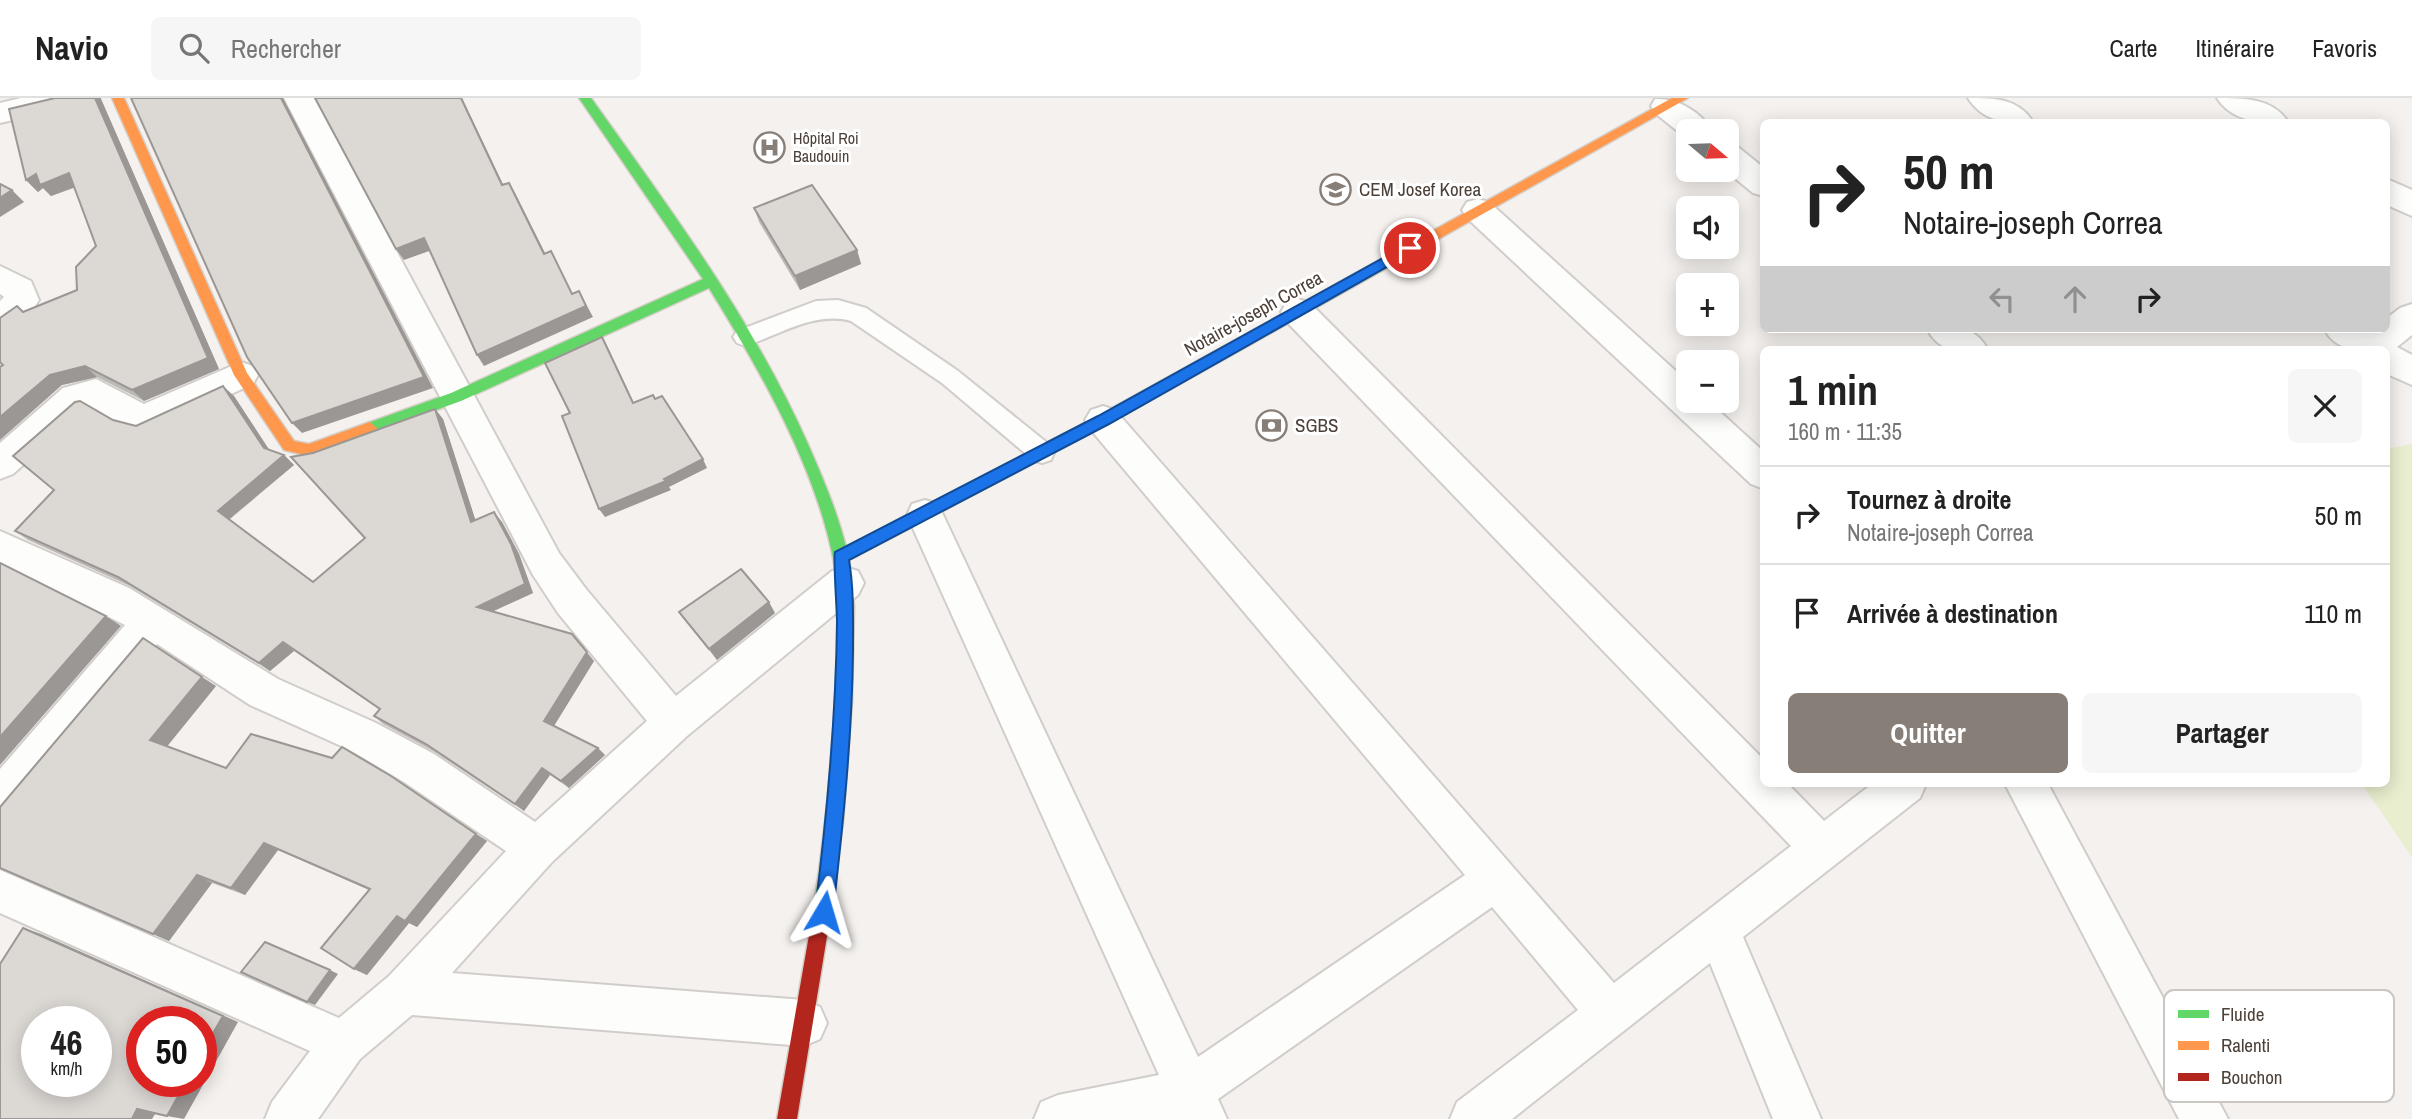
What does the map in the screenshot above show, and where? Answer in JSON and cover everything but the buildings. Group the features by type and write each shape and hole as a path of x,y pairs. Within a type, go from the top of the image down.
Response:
{"street":[{"path":"0,113 65,98"},
{"path":"118,98 241,374 289,446 299,450 309,450 456,397 712,281"},
{"path":"299,98 546,564 572,601 673,723"},
{"path":"585,98 712,281 745,337 809,457 843,570 844,687 838,792 824,912 787,1119"},
{"path":"1983,98 2014,119"},
{"path":"2232,98 2268,119"},
{"path":"1674,102 1687,119"},
{"name":"Notaire-joseph Correa","path":"843,570 925,515 1103,420 1674,102"},
{"path":"1740,166 1760,182"},
{"path":"2390,192 2412,205"},
{"path":"1478,210 1760,470"},
{"path":"0,278 19,290 22,300 0,318"},
{"path":"1298,312 1760,785"},
{"path":"2381,346 2412,317"},
{"path":"1949,333 1966,346"},
{"path":"2347,333 2368,346"},
{"path":"2390,359 2412,372"},
{"path":"0,464 75,398 96,393 137,417 146,419 241,374"},
{"path":"1103,420 1610,1013"},
{"path":"925,515 1196,1105"},
{"path":"0,547 153,621 264,692 362,736 419,768 537,848"},
{"path":"289,1119 344,1043 405,992 537,848 843,570"},
{"path":"0,800 153,621"},
{"path":"1762,787 1822,848"},
{"path":"1474,1119 1901,787"},
{"path":"2028,787 2164,1044"},
{"path":"1058,1119 1196,1105 1497,878"},
{"path":"0,891 344,1043"},
{"path":"1718,929 1797,1119"},
{"path":"405,992 804,1023"},
{"path":"2195,1102 2204,1119"}],"lane":[{"path":"745,337 816,310 838,309 858,314 950,377 1042,453"}],"green space":[{"path":"2412,444 2412,857 2364,787 2390,787 2390,448"}],"traffic: fast":[{"path":"585,98 708,274 763,366 814,476 833,528 845,581 847,606 842,730 831,851 822,912"},
{"path":"841,557 1103,420 1430,238"},
{"path":"370,428 456,397 712,281"}],"traffic: slow":[{"path":"118,98 241,375 289,446 309,450 370,428"},
{"path":"1430,238 1682,98"}],"traffic: jam":[{"path":"787,1119 822,912"}],"place":[{"name":"Hôpital Roi Baudouin","path":"770,147"},
{"name":"CEM Josef Korea","path":"1336,189"},
{"name":"SGBS","path":"1272,425"}],"route":[{"path":"824,912 838,792 844,687 845,583 841,557 1103,420 1410,248"}]}
